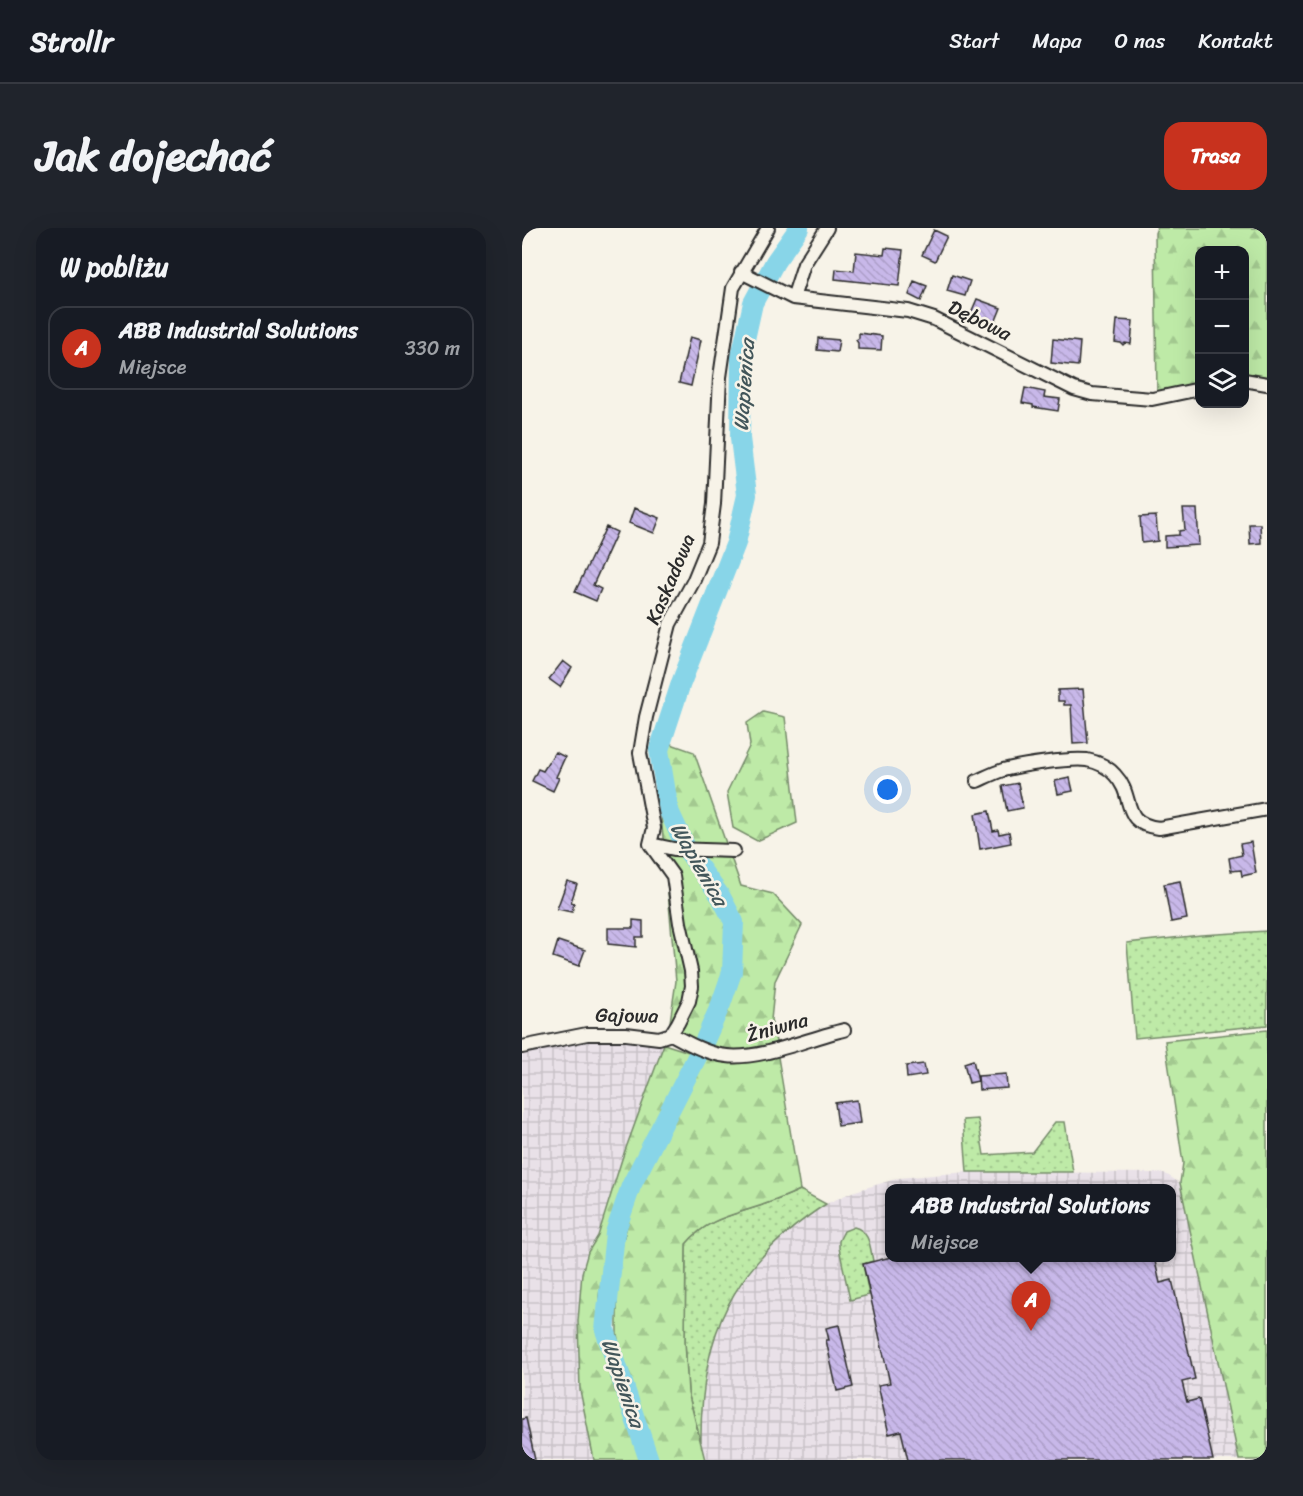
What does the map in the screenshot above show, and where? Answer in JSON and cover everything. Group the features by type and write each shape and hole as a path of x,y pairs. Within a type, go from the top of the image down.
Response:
{"street":[{"name":"Kaskadowa","path":"650,844 654,828 640,753 646,717 670,624 693,582 709,543 714,504 720,377 733,288 768,228"},
{"path":"794,298 804,264 827,228"},
{"name":"Dębowa","path":"741,272 794,298 908,311 934,319 1074,388 1092,394 1152,399 1195,390"},
{"path":"1249,382 1267,384"},
{"path":"977,781 1003,770 1086,760 1102,764 1117,776 1134,819 1148,827 1159,828 1267,809"},
{"path":"650,844 674,849 734,852"},
{"name":"Gajowa","path":"522,1047 587,1034 626,1034 659,1038 671,1034 689,1001 692,986 691,971 680,923 673,876 650,844"},
{"name":"Żniwna","path":"671,1034 701,1049 721,1055 750,1056 844,1030"}],"shaded area":[{"path":"636,1038 664,1044 622,1159 598,1236 588,1252 578,1321 580,1390 594,1460 522,1460 522,1051 573,1040"},
{"path":"967,1172 1164,1173 1180,1183 1239,1460 705,1460 701,1442 700,1407 708,1358 716,1331 731,1297 766,1250 806,1216 852,1192 899,1178"}],"green space":[{"path":"1157,228 1267,228 1267,380 1249,378 1249,246 1195,246 1195,387 1157,397 1155,233"},
{"path":"763,712 785,717 797,823 757,841 733,828 727,792 750,745 747,723"},
{"path":"654,738 694,752 741,886 773,894 802,925 775,981 771,1020 777,1046 728,1054 669,1029 676,981"},
{"path":"1267,931 1267,1025 1135,1038 1127,943"},
{"path":"1267,1030 1267,1460 1239,1460 1180,1183 1183,1163 1165,1041"},
{"path":"664,1044 692,1053 626,1179 609,1228 599,1296 599,1331 608,1369 641,1460 594,1460 580,1390 578,1321 582,1273 588,1252 598,1236 622,1159"},
{"path":"777,1051 800,1190 713,1222 694,1235 686,1244 685,1341 688,1392 705,1460 657,1460 624,1372 617,1334 617,1286 623,1241 635,1195 708,1054"},
{"path":"978,1119 984,1155 1032,1152 1055,1122 1065,1122 1073,1172 967,1172 963,1120"},
{"path":"800,1190 826,1204 794,1227 767,1251 745,1277 728,1305 707,1367 702,1403 701,1442 688,1392 685,1341 686,1244 694,1235 713,1222"},
{"path":"854,1227 866,1236 873,1261 863,1264 869,1295 850,1300 839,1241 844,1231"}],"building":[{"path":"934,230 947,236 935,261 922,255"},
{"path":"885,248 903,250 899,286 835,279 836,269 854,271 856,252 884,255"},
{"path":"952,275 970,281 965,296 947,291"},
{"path":"914,281 927,286 921,301 909,295"},
{"path":"977,299 1001,308 994,325 970,315"},
{"path":"1117,320 1133,321 1131,344 1123,345 1115,342"},
{"path":"859,333 882,336 881,350 858,349 856,340 859,338"},
{"path":"690,337 701,340 691,386 679,383"},
{"path":"818,338 839,340 837,352 817,350"},
{"path":"1053,339 1080,342 1078,366 1051,363"},
{"path":"1025,388 1045,392 1044,397 1060,399 1058,411 1022,403"},
{"path":"634,508 660,518 654,533 629,523"},
{"path":"1183,509 1197,509 1199,545 1165,547 1165,536 1179,535 1179,531 1185,530"},
{"path":"1156,516 1158,541 1142,543 1140,517"},
{"path":"1249,524 1260,524 1261,543 1250,544"},
{"path":"606,527 617,532 593,585 601,589 596,601 575,592"},
{"path":"563,661 572,668 560,687 549,679"},
{"path":"1083,689 1088,743 1073,744 1071,705 1064,705 1064,701 1058,701 1058,690"},
{"path":"555,752 565,757 556,777 559,778 553,791 532,781 538,769 543,771"},
{"path":"1070,778 1073,791 1058,794 1055,781"},
{"path":"1018,783 1023,808 1007,811 1002,786"},
{"path":"989,811 993,831 998,830 999,834 1009,832 1011,843 980,849 975,814"},
{"path":"1251,842 1256,873 1242,876 1241,870 1231,871 1229,858 1242,855 1240,844"},
{"path":"567,881 577,884 571,902 574,903 572,912 557,909"},
{"path":"1180,881 1187,919 1171,922 1164,884"},
{"path":"633,920 643,921 643,937 636,937 636,947 608,944 608,928 633,928"},
{"path":"558,941 585,950 579,966 553,957"},
{"path":"973,1060 978,1081 969,1083 964,1063"},
{"path":"924,1064 926,1075 907,1078 906,1066"},
{"path":"1006,1074 1007,1088 979,1090 978,1076"},
{"path":"857,1100 860,1123 838,1126 835,1103"},
{"path":"885,1258 885,1262 1155,1262 1160,1283 1172,1280 1195,1379 1182,1382 1187,1402 1199,1399 1213,1460 908,1460 901,1431 889,1434 878,1385 890,1383 863,1264"},
{"path":"839,1325 853,1387 837,1391 826,1340 829,1340 826,1328"},
{"path":"526,1418 535,1460 522,1460 522,1419"}],"waterway":[{"name":"Wapienica","path":"649,1460 605,1330 615,1233 631,1186 701,1049 721,1004 732,972 734,922 721,897 687,850 669,811 659,750 681,683 736,543 747,495 740,438 741,357 753,303 775,262 799,228"}],"place":[{"name":"ABB Industrial Solutions","path":"1031,1331"}]}
